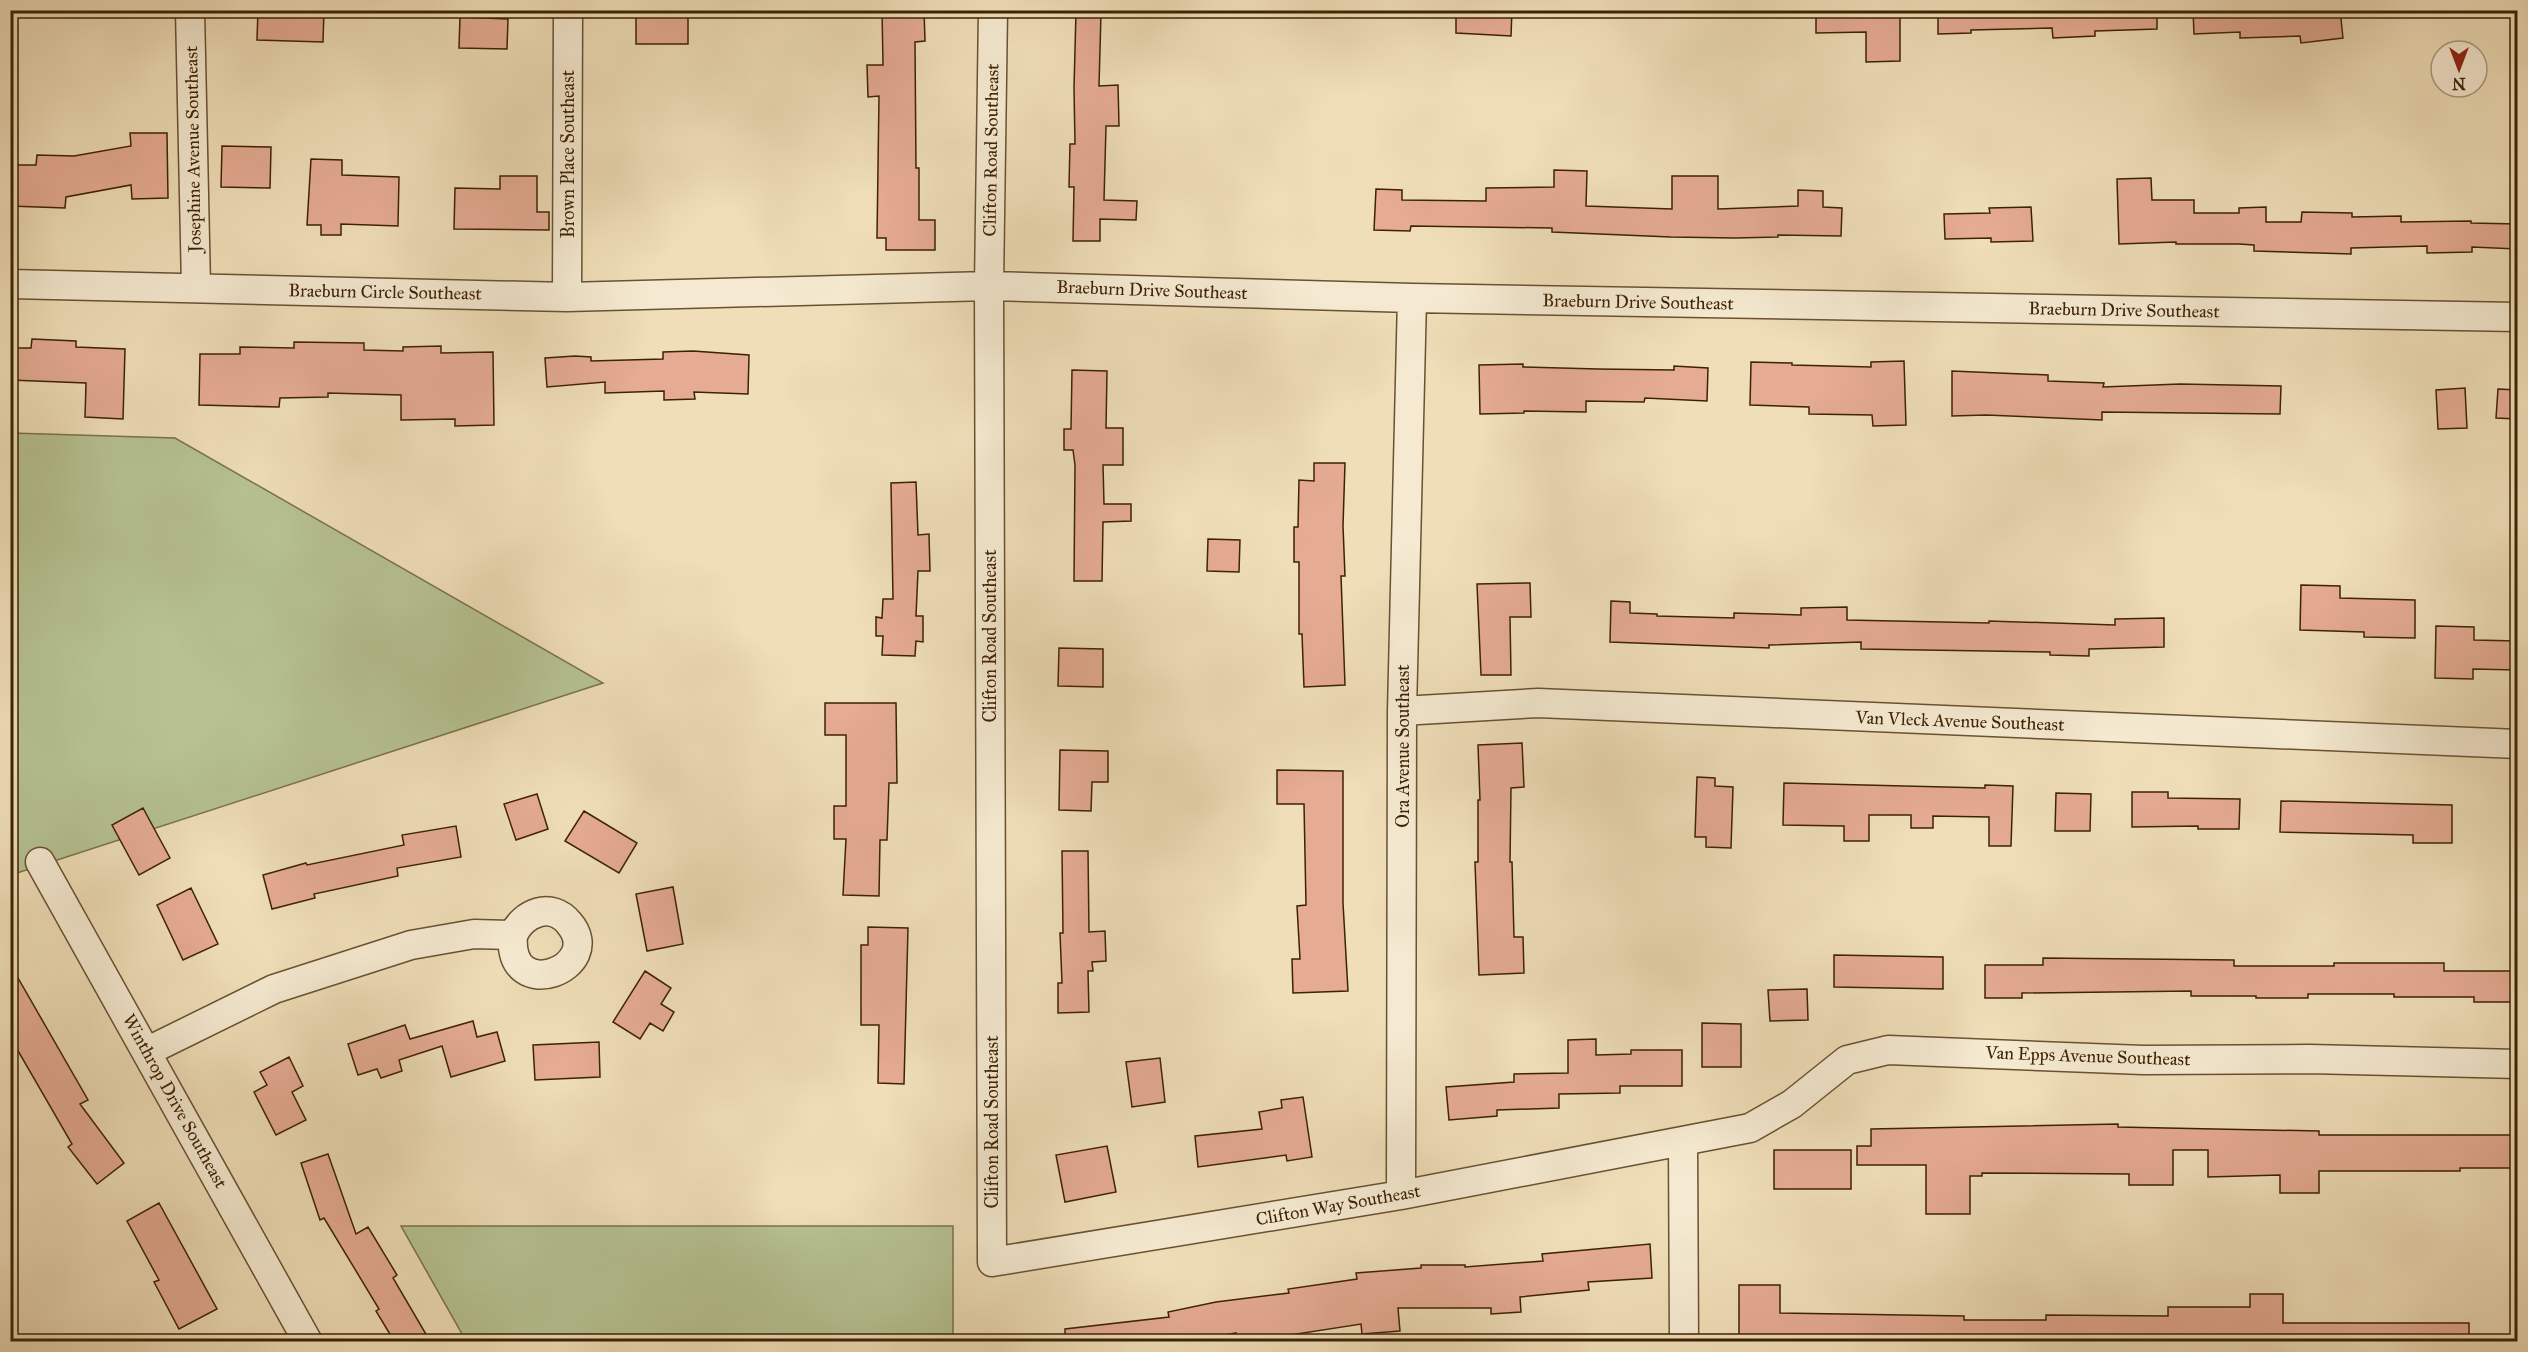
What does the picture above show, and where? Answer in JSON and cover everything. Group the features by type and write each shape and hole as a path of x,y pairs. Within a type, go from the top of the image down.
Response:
{"street":[{"name":"Josephine Avenue Southeast","path":"190,10 196,287"},
{"name":"Brown Place Southeast","path":"567,297 568,10"},
{"name":"Clifton Road Southeast","path":"992,1262 989,286 993,10"},
{"name":"Braeburn Circle Southeast","path":"10,284 567,297 759,292"},
{"name":"Braeburn Drive Southeast","path":"759,292 989,286 1412,298 2517,316"},
{"name":"Ora Avenue Southeast","path":"1401,1195 1402,711 1412,298"},
{"name":"Van Vleck Avenue Southeast","path":"1402,711 1538,703 2517,744"},
{"name":"Winthrop Drive Southeast","path":"40,862 148,1051 308,1341"},
{"path":"148,1051 274,989 411,945 474,934 513,935"},
{"name":"Van Epps Avenue Southeast","path":"1683,1141 1750,1128 1792,1104 1847,1060 1888,1050 2143,1060 2309,1059 2517,1064"},
{"name":"Clifton Way Southeast","path":"992,1262 1401,1195 1683,1141"},
{"path":"1683,1141 1684,1341"}],"green space":[{"path":"11,433 175,438 603,683 11,875"},
{"path":"401,1226 953,1226 953,1341 466,1341"}],"building":[{"path":"258,10 324,10 323,42 257,40"},
{"path":"882,10 924,10 925,41 915,42 916,168 919,168 919,220 935,220 935,250 886,250 886,238 877,238 879,96 868,97 867,65 883,65"},
{"path":"1456,10 1512,10 1511,36 1456,33"},
{"path":"1816,10 1900,10 1900,61 1866,62 1866,32 1816,33"},
{"path":"1938,10 2157,10 2157,29 2095,31 2095,36 2053,38 2052,28 1971,30 1971,33 1938,34"},
{"path":"2193,10 2340,10 2343,38 2301,43 2300,36 2240,38 2240,32 2194,34"},
{"path":"1076,12 1101,13 1099,86 1118,85 1119,126 1106,126 1104,200 1137,201 1136,220 1100,219 1100,241 1073,241 1074,187 1069,187 1070,144 1075,144"},
{"path":"636,15 688,15 688,44 636,44"},
{"path":"460,17 508,19 507,49 459,48"},
{"path":"130,133 167,133 168,198 132,199 131,185 66,197 65,208 10,206 10,165 36,165 37,155 74,156 131,146"},
{"path":"222,146 271,147 270,188 221,187"},
{"path":"311,159 342,160 342,175 399,177 398,226 341,224 341,235 321,235 321,225 307,225"},
{"path":"1554,170 1587,171 1586,206 1672,209 1672,176 1718,176 1718,209 1798,206 1798,190 1823,191 1823,207 1842,208 1841,236 1671,237 1552,232 1552,228 1411,226 1410,231 1374,230 1376,189 1402,190 1402,200 1486,201 1486,188 1554,187"},
{"path":"500,176 537,176 537,212 549,212 549,230 454,229 455,188 500,189"},
{"path":"2151,178 2152,200 2194,200 2194,213 2239,213 2239,208 2266,207 2266,222 2301,222 2302,212 2352,213 2352,217 2401,216 2401,222 2471,221 2471,223 2517,224 2517,249 2472,247 2472,252 2427,253 2427,246 2351,248 2351,254 2254,251 2254,245 2239,244 2176,244 2176,242 2119,244 2117,179"},
{"path":"2031,207 2033,241 1991,242 1991,238 1945,239 1944,214 1990,213 1989,208"},
{"path":"32,339 76,341 76,347 125,349 123,419 85,417 86,383 10,380 10,348 31,348"},
{"path":"294,342 364,343 364,350 403,351 403,347 441,346 441,353 493,352 494,425 455,426 455,419 401,420 401,395 328,393 328,397 280,398 279,407 199,405 200,354 240,354 240,347 294,348"},
{"path":"693,351 749,355 748,394 694,392 695,399 664,400 664,391 605,393 605,382 547,387 545,358 591,357 591,361 663,359 663,352"},
{"path":"1904,361 1906,425 1873,426 1872,415 1809,414 1809,407 1750,405 1751,362 1871,367 1871,362"},
{"path":"1523,364 1523,367 1598,369 1674,370 1674,366 1708,368 1707,401 1645,398 1644,402 1586,401 1586,412 1524,411 1524,413 1480,414 1479,365"},
{"path":"1072,370 1107,371 1106,428 1123,428 1123,465 1103,465 1104,504 1131,504 1131,521 1103,522 1102,581 1074,581 1075,465 1073,450 1064,450 1064,429 1071,429"},
{"path":"1952,371 2048,375 2048,381 2104,383 2103,387 2180,384 2281,386 2280,414 2102,412 2102,420 1986,415 1952,416"},
{"path":"2465,388 2467,428 2438,429 2436,390"},
{"path":"2498,389 2517,390 2517,419 2496,418"},
{"path":"1314,463 1345,463 1343,526 1345,576 1341,576 1345,685 1304,687 1302,634 1299,634 1299,562 1294,562 1294,527 1298,527 1299,480 1314,481"},
{"path":"916,482 918,535 929,534 930,571 918,571 916,616 923,616 923,642 916,641 915,656 882,655 883,636 876,636 876,617 882,618 883,599 893,599 891,483"},
{"path":"1208,539 1240,540 1239,572 1207,571"},
{"path":"1530,583 1531,617 1510,617 1511,675 1481,675 1477,584"},
{"path":"2301,585 2340,586 2340,598 2415,600 2415,638 2364,637 2364,632 2300,630"},
{"path":"1611,601 1630,602 1630,613 1657,614 1657,616 1734,618 1734,613 1801,615 1801,608 1847,607 1847,620 2115,625 2115,619 2164,618 2164,647 2089,649 2089,656 2050,655 2050,652 1861,649 1861,642 1769,645 1769,648 1610,642"},
{"path":"2436,626 2474,627 2474,640 2517,641 2517,670 2473,669 2473,679 2435,678"},
{"path":"1059,648 1103,649 1103,687 1058,686"},
{"path":"825,703 896,703 897,783 889,783 887,840 880,840 879,896 843,895 846,839 834,839 834,806 846,806 846,735 825,735"},
{"path":"1522,743 1524,787 1511,788 1510,862 1512,862 1514,937 1523,937 1524,973 1479,975 1475,862 1478,862 1478,800 1480,800 1478,745"},
{"path":"1060,750 1108,751 1108,782 1092,782 1091,811 1059,810"},
{"path":"1277,770 1343,771 1343,903 1348,991 1293,993 1292,959 1300,959 1297,906 1306,905 1304,804 1277,804"},
{"path":"1697,777 1715,778 1715,786 1733,787 1731,848 1706,847 1706,837 1695,837"},
{"path":"1784,783 1985,788 1985,785 2013,786 2011,846 1989,846 1989,817 1933,816 1933,828 1911,828 1911,815 1869,815 1869,841 1844,841 1844,826 1783,825"},
{"path":"2132,792 2168,792 2168,798 2240,799 2239,829 2198,829 2198,826 2132,827"},
{"path":"2056,793 2091,794 2090,831 2055,831"},
{"path":"537,794 548,829 516,840 504,804"},
{"path":"2281,801 2452,805 2452,843 2413,843 2413,835 2280,832"},
{"path":"143,808 170,858 139,875 112,825"},
{"path":"584,811 637,843 619,873 565,841"},
{"path":"456,826 461,857 397,868 398,876 314,894 315,898 272,909 263,875 306,863 307,865 404,845 402,835"},
{"path":"1062,851 1088,851 1089,932 1105,931 1106,961 1092,962 1093,971 1088,971 1089,1012 1058,1013 1058,983 1062,983 1060,933 1063,933"},
{"path":"673,887 683,944 647,951 636,894"},
{"path":"191,888 218,944 183,960 157,905"},
{"path":"868,927 908,928 904,1084 878,1083 879,1025 861,1025 861,945 868,945"},
{"path":"1834,955 1943,957 1943,989 1834,987"},
{"path":"2043,958 2234,960 2234,966 2444,963 2444,971 2517,971 2517,1002 2474,1002 2474,997 2394,997 2394,994 2308,994 2308,998 2191,996 2191,991 2022,993 2022,998 1985,998 1985,965 2043,965"},
{"path":"10,964 88,1100 80,1104 124,1163 97,1184 68,1147 72,1144 10,1037"},
{"path":"645,971 671,988 661,1004 674,1012 663,1031 650,1023 640,1039 613,1022"},
{"path":"1807,989 1808,1020 1770,1021 1768,990"},
{"path":"473,1021 477,1037 497,1032 505,1061 451,1077 442,1046 399,1060 402,1071 381,1078 377,1069 358,1075 348,1044 405,1025 410,1039"},
{"path":"1702,1023 1741,1024 1741,1067 1702,1067"},
{"path":"1596,1039 1596,1055 1631,1054 1631,1050 1682,1050 1682,1086 1620,1086 1620,1093 1559,1094 1559,1108 1497,1110 1497,1116 1449,1120 1446,1087 1514,1082 1514,1074 1568,1073 1568,1040"},
{"path":"599,1042 600,1077 535,1080 533,1045"},
{"path":"289,1057 303,1086 292,1092 306,1120 276,1135 254,1092 267,1085 260,1072"},
{"path":"1160,1058 1165,1102 1132,1107 1126,1062"},
{"path":"1303,1097 1312,1157 1287,1161 1286,1155 1198,1167 1195,1136 1262,1129 1259,1112 1282,1108 1281,1100"},
{"path":"2118,1124 2118,1127 2319,1131 2319,1135 2517,1135 2517,1168 2460,1168 2460,1171 2319,1171 2319,1193 2280,1193 2280,1175 2208,1177 2208,1150 2173,1150 2173,1185 2129,1185 2129,1174 1982,1173 1982,1176 1970,1176 1970,1214 1926,1214 1926,1165 1857,1165 1857,1146 1871,1146 1871,1129"},
{"path":"1107,1146 1116,1192 1065,1202 1056,1155"},
{"path":"1774,1150 1851,1150 1851,1189 1774,1189"},
{"path":"328,1154 356,1234 368,1227 397,1275 393,1278 430,1341 394,1341 376,1311 379,1309 324,1218 320,1220 301,1163"},
{"path":"159,1203 217,1309 179,1329 154,1282 159,1280 127,1221"},
{"path":"1650,1244 1652,1278 1588,1282 1589,1290 1520,1297 1521,1312 1491,1314 1491,1308 1398,1308 1400,1331 1362,1334 1361,1324 1277,1337 1278,1340 1265,1341 1237,1341 1236,1333 1196,1341 1065,1341 1065,1329 1169,1317 1168,1312 1216,1302 1289,1293 1288,1289 1357,1279 1356,1273 1421,1268 1421,1265 1465,1265 1465,1267 1543,1261 1542,1254"},
{"path":"1739,1285 1780,1285 1780,1313 1964,1316 1964,1320 2046,1320 2046,1315 2168,1316 2168,1307 2250,1307 2250,1294 2283,1294 2283,1323 2469,1323 2469,1341 1739,1341"}]}
